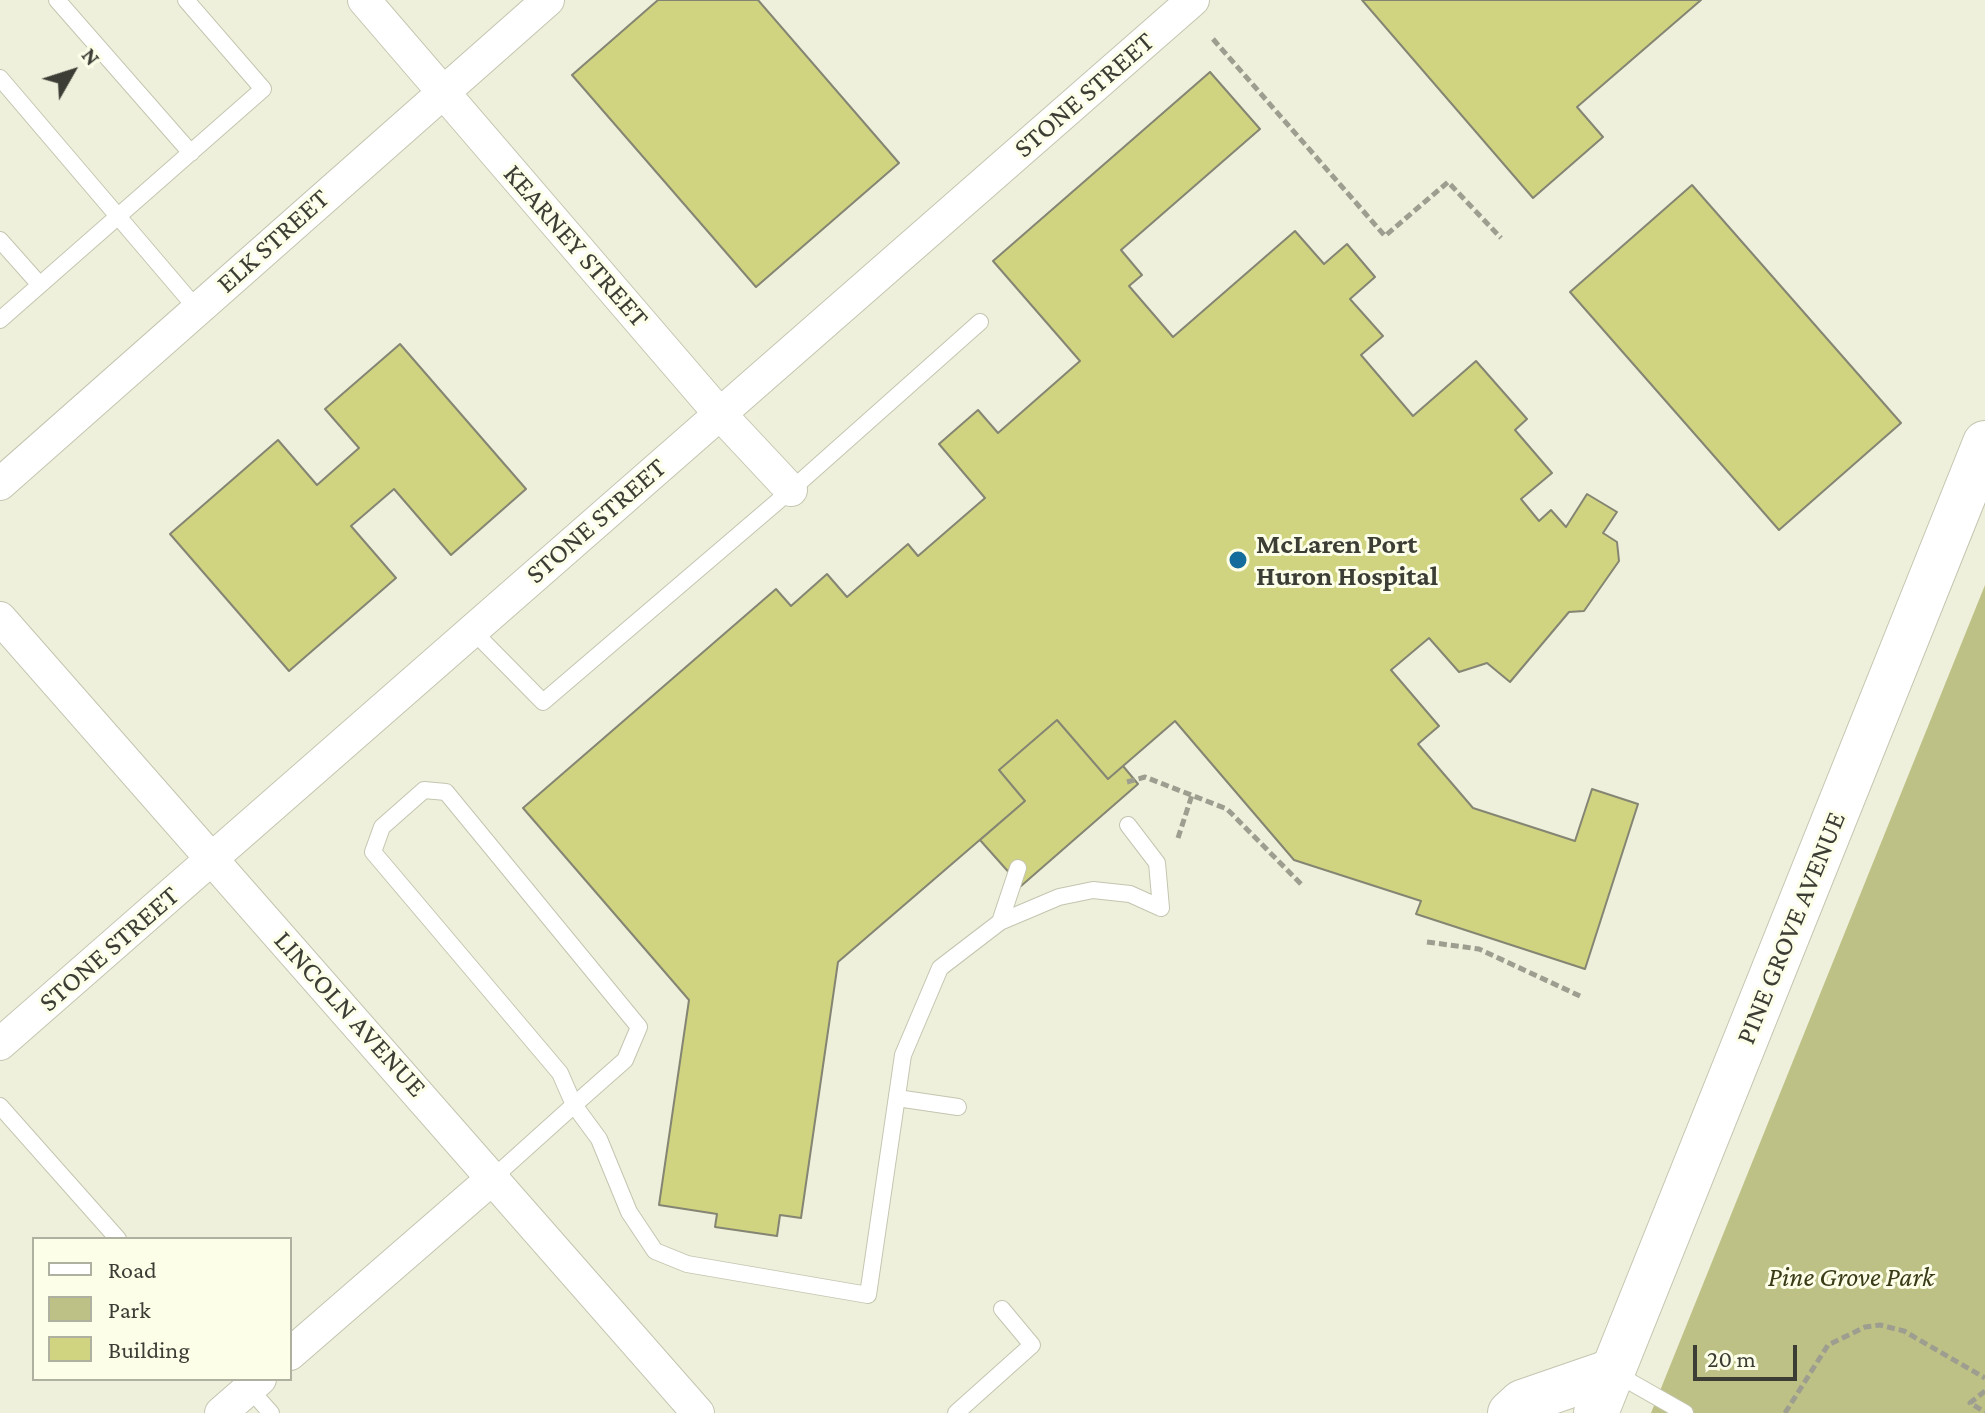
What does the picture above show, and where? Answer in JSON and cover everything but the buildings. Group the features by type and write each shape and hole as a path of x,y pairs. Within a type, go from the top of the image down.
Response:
{"main road":[{"name":"PINE GROVE AVENUE","path":"1596,1413 1985,443"},
{"path":"1510,1413 1522,1402 1612,1371"}],"street":[{"name":"KEARNEY STREET","path":"364,0 719,413 791,490"},
{"name":"ELK STREET","path":"0,484 548,0"},
{"name":"STONE STREET","path":"0,1044 1193,0"},
{"name":"LINCOLN AVENUE","path":"0,618 494,1177 698,1413"},
{"path":"292,1352 494,1177"},
{"path":"221,1413 250,1382"}],"lane":[{"path":"57,0 191,153"},
{"path":"0,320 263,89 186,0"},
{"path":"0,78 120,215 197,309"},
{"path":"0,240 40,285"},
{"path":"472,630 543,702 791,490 980,322"},
{"path":"494,1177 574,1105 625,1060 639,1027 446,792 424,790 382,827 373,852 560,1073 574,1105 599,1139 629,1212 655,1251 687,1264 868,1295 903,1055 940,968 1000,922 1059,897 1093,890 1130,894 1161,908 1157,863 1128,825"},
{"path":"1000,922 1018,868"},
{"path":"897,1098 958,1107"},
{"path":"0,1106 116,1237"},
{"path":"956,1413 1032,1345 1002,1309"},
{"path":"1612,1371 1685,1413"},
{"path":"250,1382 271,1413"}],"path":[{"path":"1213,39 1385,236 1448,182 1501,238"},
{"path":"1127,782 1145,777 1227,809 1301,884"},
{"path":"1178,838 1192,795"},
{"path":"1427,942 1479,949 1580,996"},
{"path":"1785,1413 1828,1345 1865,1327 1880,1325 1904,1331 1985,1378"},
{"path":"1985,1391 1970,1403 1985,1412"}],"green space":[{"name":"Pine Grove Park","path":"1985,585 1985,1413 1651,1413"}],"place":[{"name":"McLaren Port Huron Hospital","path":"1238,560"}]}
